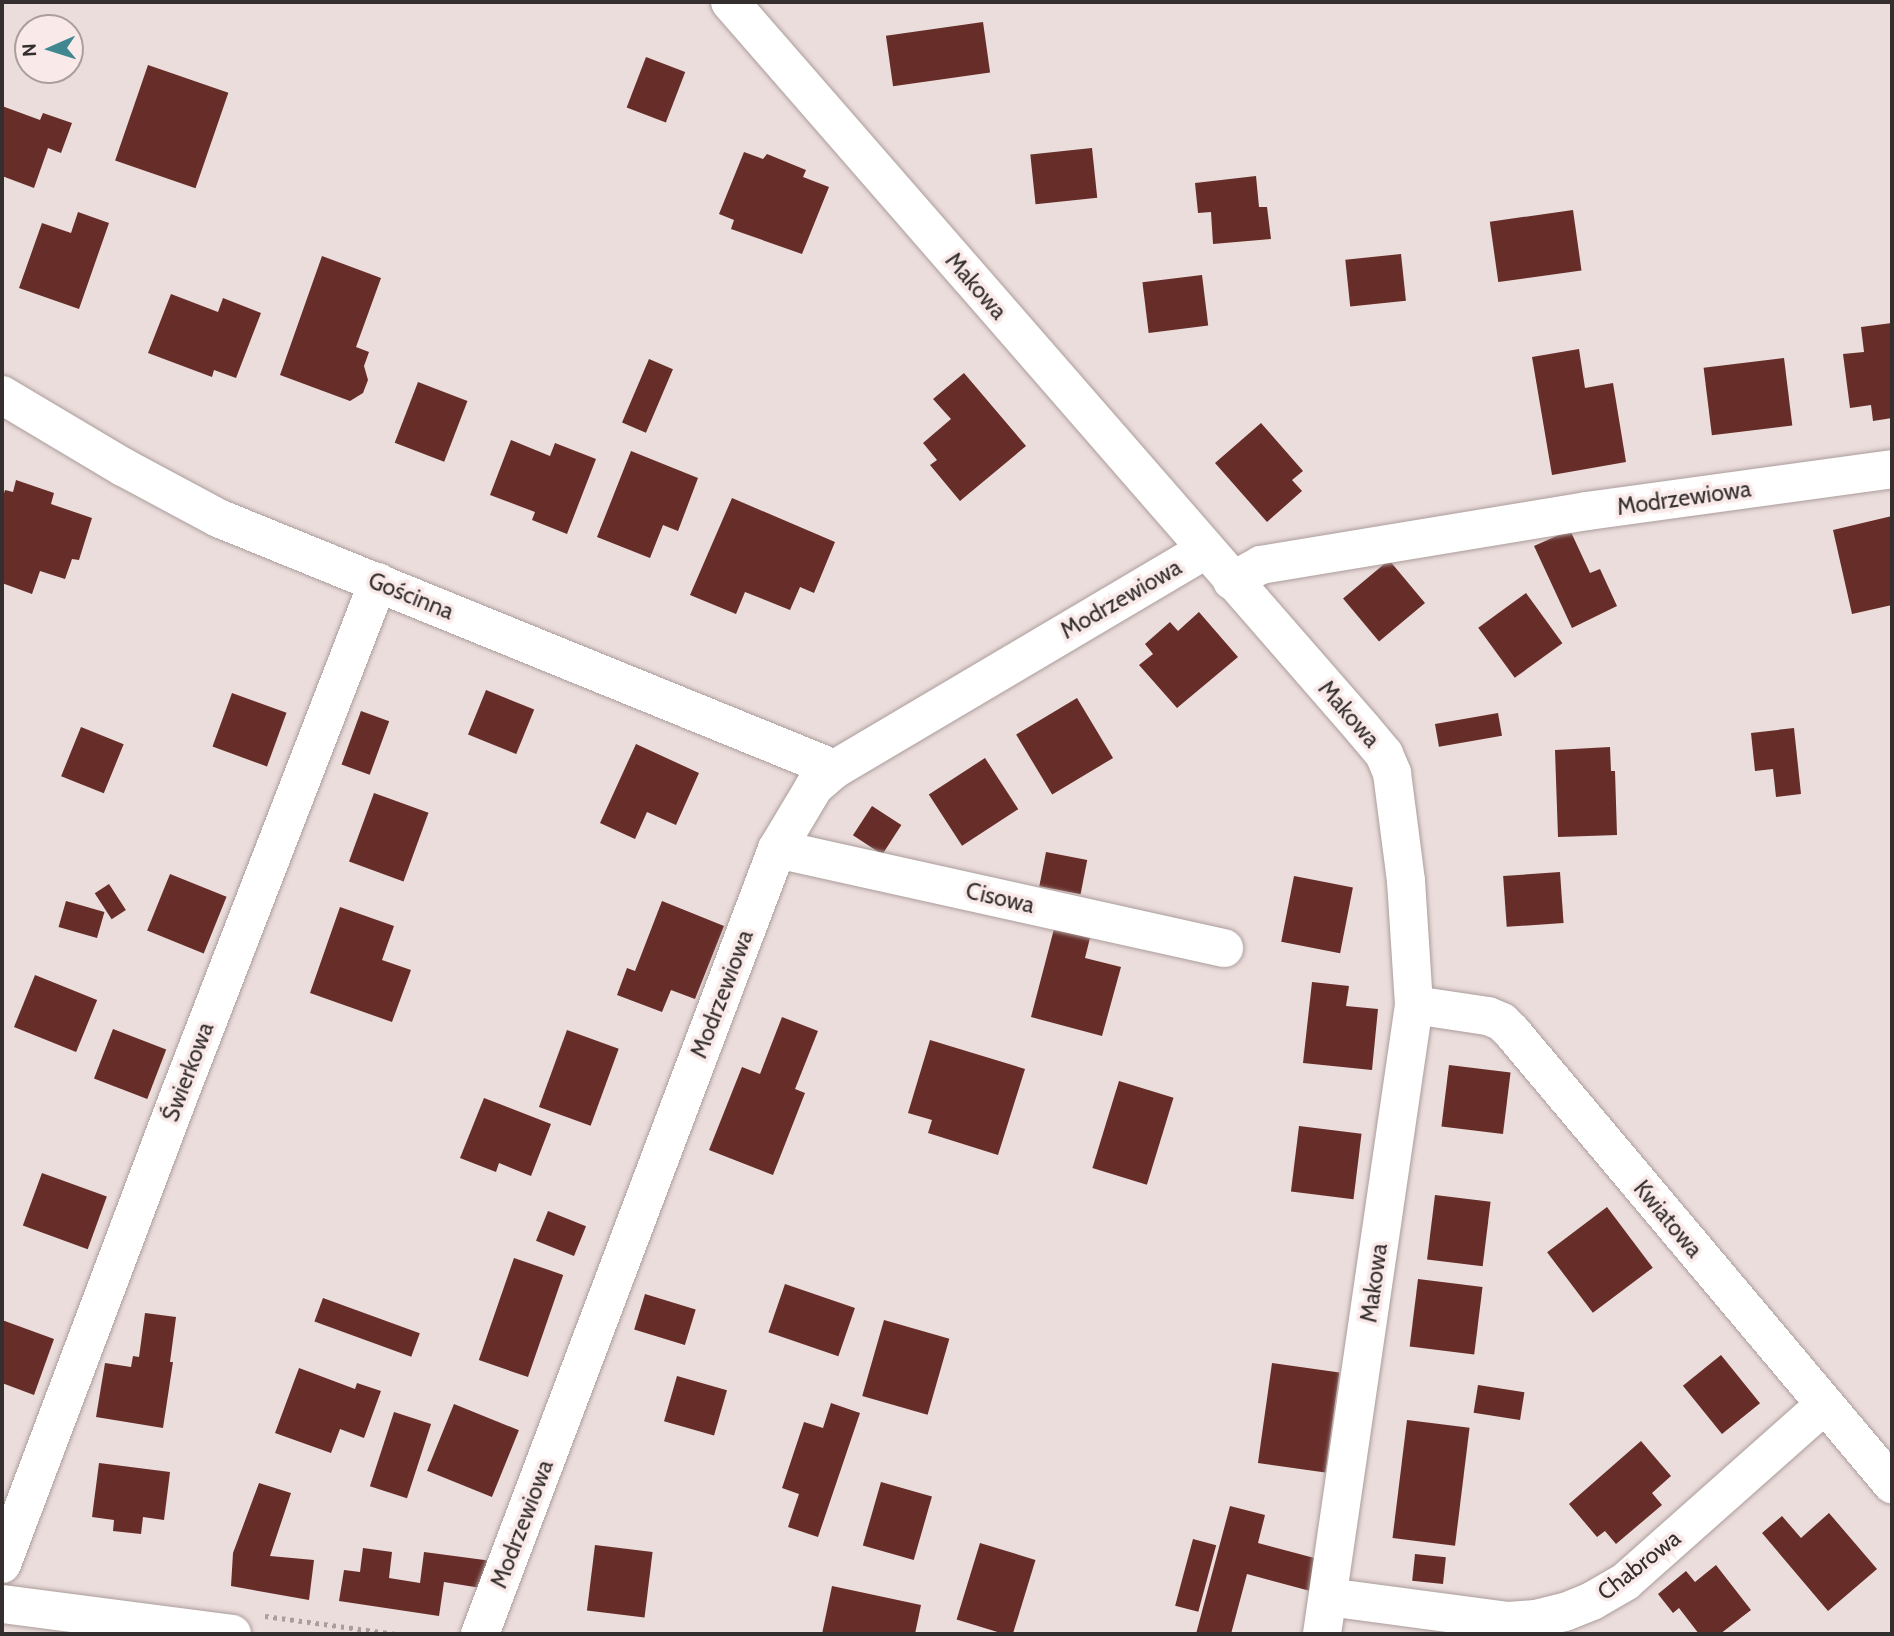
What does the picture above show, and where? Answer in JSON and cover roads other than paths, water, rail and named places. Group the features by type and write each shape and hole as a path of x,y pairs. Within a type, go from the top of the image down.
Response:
{"street":[{"name":"Makowa","path":"730,2 1363,729 1384,754 1392,773 1406,881 1414,1005 1322,1634"},
{"name":"Gościnna","path":"2,395 123,467 218,518 835,769"},
{"name":"Modrzewiowa","path":"1232,581 1261,565 1587,511 1892,469"},
{"name":"Modrzewiowa","path":"481,1634 776,849 814,787 835,769 1205,550"},
{"name":"Świerkowa","path":"2,1564 184,1080 378,582"},
{"name":"Cisowa","path":"776,849 1224,948"},
{"name":"Kwiatowa","path":"1414,1005 1488,1016 1507,1027 1892,1484"},
{"name":"Chabrowa","path":"1328,1597 1508,1621 1536,1619 1565,1612 1592,1601 1626,1581 1824,1405"},
{"path":"2,1604 232,1634"}]}
